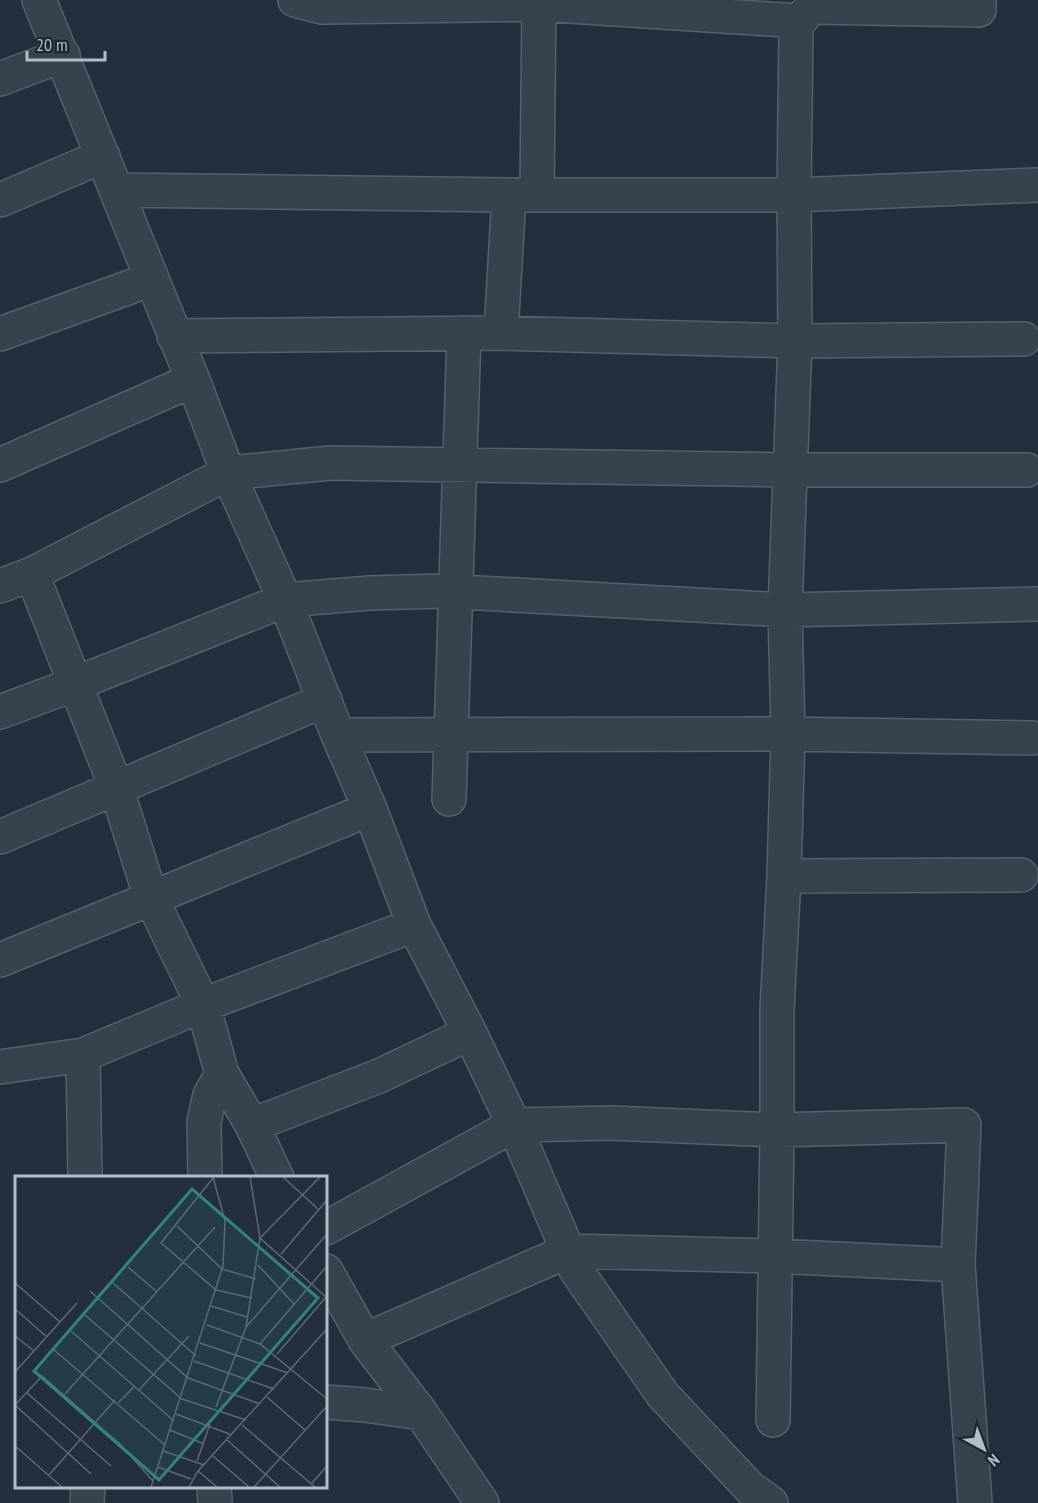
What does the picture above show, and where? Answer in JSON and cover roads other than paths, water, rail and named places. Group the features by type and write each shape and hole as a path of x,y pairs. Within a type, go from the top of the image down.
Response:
{"street":[{"path":"39,0 193,380 228,473 285,600 370,809 414,925 514,1125 576,1270 663,1395 750,1488 771,1503"},
{"path":"295,0 322,7 539,2 799,21"},
{"path":"772,1420 777,1010 788,734 785,610 795,341 796,29 799,21 812,7 979,10 979,0"},
{"path":"501,333 523,194 539,2"},
{"path":"0,79 63,55"},
{"path":"0,200 103,156"},
{"path":"116,190 794,195 1037,185"},
{"path":"0,334 152,279"},
{"path":"449,799 464,333"},
{"path":"174,336 501,333 795,341 1024,339"},
{"path":"0,465 193,380"},
{"path":"0,586 32,574 228,473 331,463 789,470 1027,470"},
{"path":"32,574 116,787 151,898 203,1005 222,1074 252,1125 276,1176"},
{"path":"0,712 285,600 370,593 455,592 785,610 1038,604"},
{"path":"0,837 325,700"},
{"path":"338,735 788,734 1032,738"},
{"path":"0,960 370,809"},
{"path":"784,876 1021,875"},
{"path":"0,1067 83,1055 203,1005 414,925"},
{"path":"252,1125 380,1076 470,1033"},
{"path":"83,1055 85,1176"},
{"path":"205,1176 204,1122 210,1095 222,1074"},
{"path":"327,1227 514,1125 611,1123 777,1130 964,1125 958,1265 975,1503"},
{"path":"365,1340 568,1251 775,1256 958,1265"},
{"path":"327,1273 365,1340 421,1413 482,1503"},
{"path":"327,1402 421,1413"},
{"path":"214,1488 215,1503"}]}
